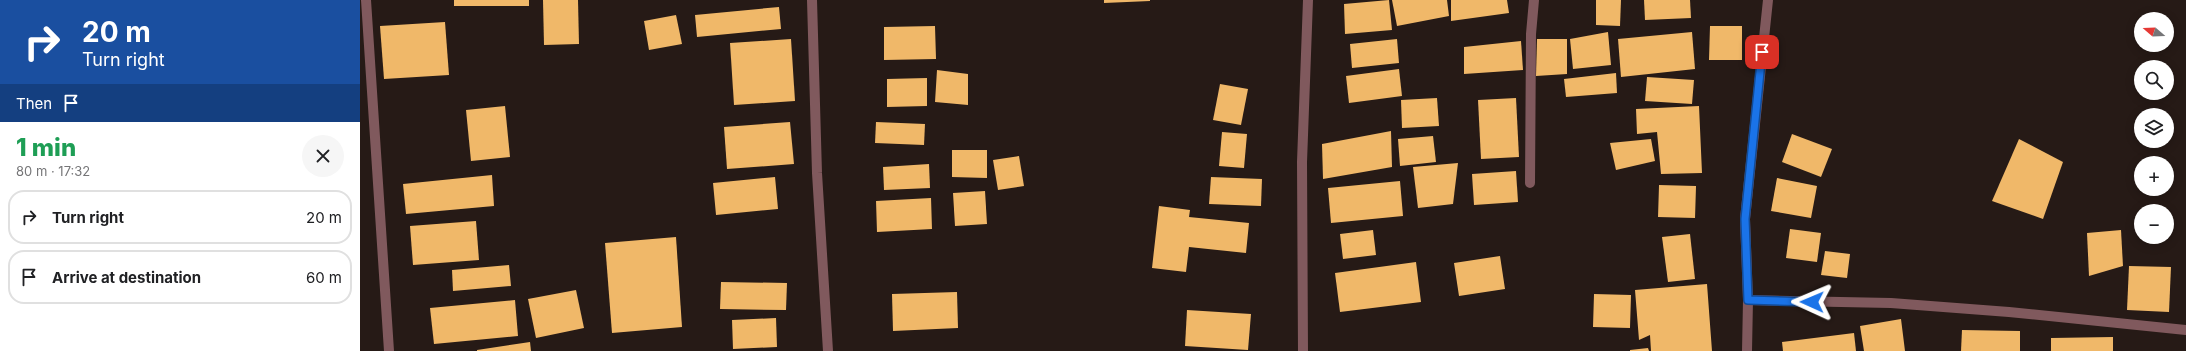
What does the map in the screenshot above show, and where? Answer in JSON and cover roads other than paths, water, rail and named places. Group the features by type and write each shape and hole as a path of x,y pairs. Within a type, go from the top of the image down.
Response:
{"street":[{"path":"366,0 389,351"},
{"path":"812,0 817,173 828,351"},
{"path":"1303,351 1302,162 1308,0"},
{"path":"1530,183 1531,34 1534,0"},
{"path":"1747,351 1748,300 1745,219 1768,0"},
{"path":"1748,300 1891,303 2009,312 2186,330"}]}
